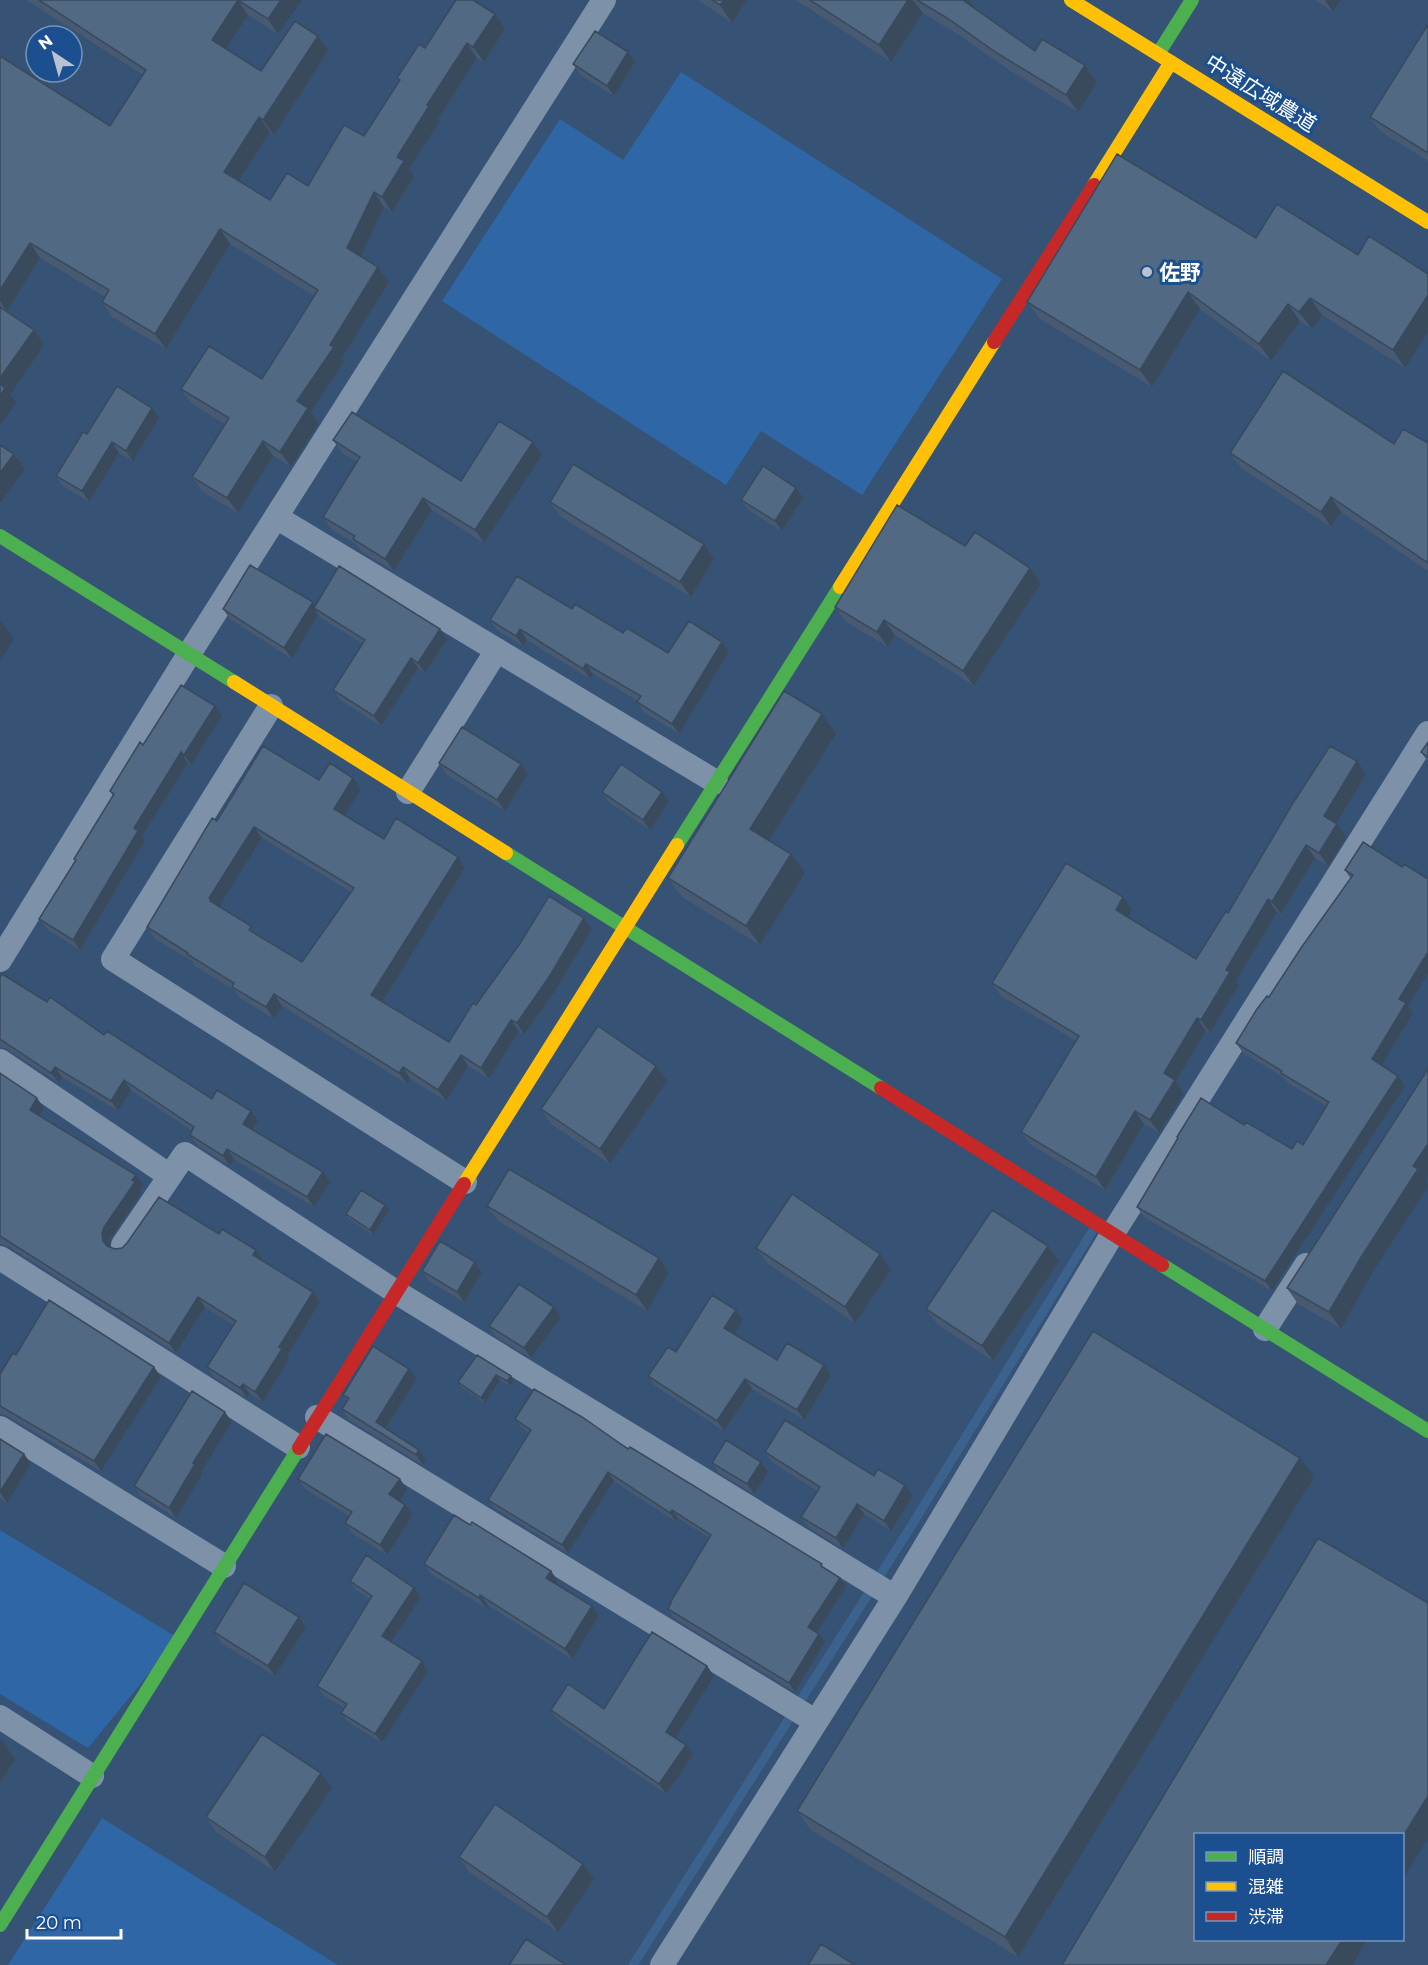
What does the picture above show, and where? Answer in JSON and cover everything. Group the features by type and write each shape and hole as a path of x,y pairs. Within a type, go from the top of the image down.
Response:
{"street":[{"path":"0,960 189,654 604,0"},
{"name":"中遠広域農道","path":"1071,0 1428,222"},
{"path":"1158,54 1192,0"},
{"path":"0,1925 298,1447 1171,62"},
{"path":"276,517 716,782"},
{"path":"0,536 1428,1431"},
{"path":"408,792 497,650"},
{"path":"271,706 113,959 465,1182"},
{"path":"662,1965 810,1718 890,1595 1113,1233 1428,733"},
{"path":"0,1061 170,1176"},
{"path":"123,1245 185,1154 396,1292 890,1595"},
{"path":"1265,1329 1317,1248"},
{"path":"0,1258 298,1447"},
{"path":"317,1417 810,1718"},
{"path":"0,1428 224,1566"},
{"path":"0,1718 92,1776"}],"shaded area":[{"path":"681,72 1002,279 862,495 761,431 726,485 442,301 560,119 623,160"},
{"path":"0,1530 178,1638 88,1748 0,1694"},
{"path":"102,1818 338,1965 8,1965"}],"building":[{"path":"39,0 238,0 212,40 261,71 295,21 318,36 263,120 259,117 224,172 270,200 287,173 308,186 344,125 364,136 400,80 397,78 419,44 425,48 456,0 473,0 495,14 473,47 467,43 427,105 429,106 397,157 404,161 382,197 374,192 347,248 378,267 330,345 334,347 297,401 308,408 280,452 263,441 227,498 192,477 229,418 181,389 209,346 262,379 318,290 220,229 155,334 102,302 109,290 30,243 0,290 0,56 24,71 24,84 44,84 110,126 146,70 84,29 84,24 76,24"},
{"path":"238,0 281,0 268,19"},
{"path":"712,0 724,0 720,5"},
{"path":"810,0 908,0 879,45"},
{"path":"917,0 965,0 1035,51 1042,39 1085,65 1066,95"},
{"path":"1428,26 1428,153 1370,117"},
{"path":"595,31 628,52 607,86 573,64"},
{"path":"1117,154 1256,238 1277,204 1358,255 1369,236 1428,274 1428,295 1393,350 1310,298 1299,312 1288,304 1259,344 1188,292 1140,370 1027,302"},
{"path":"0,307 34,330 0,378"},
{"path":"1283,371 1394,444 1403,429 1428,443 1428,563 1331,497 1321,512 1230,453"},
{"path":"0,384 5,388 0,396"},
{"path":"117,386 152,408 126,451 112,442 82,491 56,476 83,432 87,434"},
{"path":"352,412 461,481 499,421 533,442 475,530 423,498 385,559 353,539 355,536 323,517 360,457 333,440"},
{"path":"0,445 14,454 0,473"},
{"path":"573,464 704,544 680,582 550,502"},
{"path":"763,466 796,488 775,521 741,500"},
{"path":"897,505 965,546 975,532 1030,568 963,671 884,620 877,632 835,607"},
{"path":"250,565 313,602 284,648 223,609"},
{"path":"339,566 440,629 418,663 411,658 374,716 333,690 365,640 314,608"},
{"path":"517,576 572,609 575,604 623,633 627,628 668,653 689,621 722,642 672,724 637,702 641,696 586,664 583,669 520,629 516,636 490,620"},
{"path":"181,685 215,706 184,755 181,752 134,828 138,831 73,940 39,919 114,794 110,791 140,742 143,745"},
{"path":"784,691 822,714 750,829 791,854 746,926 668,878"},
{"path":"462,727 521,764 497,800 439,763"},
{"path":"1428,742 1428,757 1421,752"},
{"path":"263,746 319,780 330,763 353,778 334,809 384,839 396,818 458,857 371,995 449,1042 473,1003 476,1005 521,942 549,896 584,918 549,977 517,1023 511,1020 481,1068 461,1055 438,1090 403,1067 399,1073 274,994 266,1007 232,987 234,983 147,927 212,818 217,821","holes":["254,827 354,888 302,962 249,930 251,926 210,901 209,898"]},
{"path":"1330,746 1357,761 1324,816 1337,824 1319,853 1306,845 1272,902 1268,899 1226,970 1230,972 1201,1020 1197,1018 1164,1073 1175,1080 1150,1120 1135,1111 1096,1177 1021,1132 1079,1036 992,983 1066,863 1123,897 1116,910 1196,959 1226,911 1228,913 1293,803"},
{"path":"621,764 662,792 643,820 602,792"},
{"path":"1363,842 1402,867 1404,864 1428,879 1428,952 1399,999 1406,1003 1372,1059 1398,1076 1265,1281 1137,1207 1201,1098 1244,1125 1246,1122 1292,1149 1297,1141 1303,1145 1329,1102 1236,1043 1257,1009 1267,996 1269,997 1353,875 1345,870"},
{"path":"2,974 47,1002 50,997 104,1035 107,1031 212,1099 217,1090 251,1111 243,1124 323,1172 307,1197 227,1149 223,1156 190,1135 194,1127 124,1080 111,1101 55,1067 51,1073 0,1039 0,977"},
{"path":"598,1026 656,1066 600,1149 541,1109"},
{"path":"1428,1069 1428,1144 1413,1166 1418,1169 1329,1312 1287,1288"},
{"path":"0,1073 37,1098 30,1110 136,1175 132,1180 135,1182 104,1227 103,1241 107,1246 115,1249 122,1248 159,1197 219,1234 222,1229 256,1250 253,1255 313,1292 279,1347 282,1349 255,1392 243,1384 240,1388 207,1367 236,1321 198,1297 169,1343 0,1236"},
{"path":"509,1169 659,1258 636,1295 487,1206"},
{"path":"361,1190 385,1205 370,1230 346,1214"},
{"path":"792,1194 880,1254 845,1307 756,1248"},
{"path":"992,1210 1048,1246 982,1346 926,1309"},
{"path":"440,1241 475,1262 457,1292 422,1271"},
{"path":"519,1284 554,1307 524,1348 489,1326"},
{"path":"712,1295 736,1310 724,1328 777,1360 787,1343 824,1365 797,1410 745,1379 717,1421 648,1376 668,1347 676,1352"},
{"path":"49,1300 154,1367 94,1461 0,1406 0,1374 13,1353 16,1355"},
{"path":"1093,1331 1300,1458 1005,1937 797,1811"},
{"path":"373,1346 409,1369 376,1422 419,1450 416,1455 342,1409 349,1398 343,1395"},
{"path":"477,1355 511,1376 507,1381 496,1375 481,1398 458,1382"},
{"path":"534,1389 582,1417 628,1449 630,1447 822,1564 821,1566 840,1578 808,1627 819,1634 789,1683 668,1609 711,1535 672,1510 670,1513 608,1472 562,1545 488,1500 531,1430 515,1419"},
{"path":"192,1391 225,1412 193,1463 195,1464 169,1508 134,1486"},
{"path":"785,1420 874,1476 878,1469 905,1485 884,1521 857,1504 836,1538 801,1517 820,1487 765,1452"},
{"path":"326,1434 400,1479 389,1494 405,1505 380,1545 345,1523 352,1512 298,1479"},
{"path":"0,1439 24,1454 0,1492"},
{"path":"726,1440 761,1462 747,1484 712,1463"},
{"path":"454,1515 470,1525 472,1522 551,1571 546,1578 592,1606 565,1649 480,1595 479,1598 424,1564"},
{"path":"1318,1538 1428,1603 1428,1796 1404,1835 1194,1833 1194,1941 1341,1941 1326,1965 1062,1965"},
{"path":"366,1555 414,1588 382,1636 422,1661 375,1734 341,1713 347,1704 317,1686 372,1596 350,1581"},
{"path":"244,1583 299,1617 268,1666 214,1632"},
{"path":"652,1632 707,1666 666,1732 686,1745 659,1784 551,1710 568,1684 604,1709"},
{"path":"262,1734 321,1773 265,1857 206,1817"},
{"path":"495,1804 583,1864 547,1917 459,1857"},
{"path":"526,1939 566,1965 509,1965"},
{"path":"821,1944 855,1965 808,1965"}],"waterway":[{"path":"633,1965 910,1528 1093,1230"}],"traffic: fast":[{"path":"1158,54 1192,0"},
{"path":"0,536 234,682"},
{"path":"677,845 840,587"},
{"path":"506,853 881,1088"},
{"path":"1162,1265 1428,1431"},
{"path":"0,1925 299,1448"}],"traffic: slow":[{"path":"1071,0 1428,222"},
{"path":"1094,185 1171,62"},
{"path":"840,587 994,342"},
{"path":"234,682 506,853"},
{"path":"464,1184 677,845"}],"traffic: jam":[{"path":"994,342 1094,185"},
{"path":"881,1088 1162,1265"},
{"path":"299,1448 464,1184"}],"place":[{"name":"佐野","path":"1147,272"}]}
